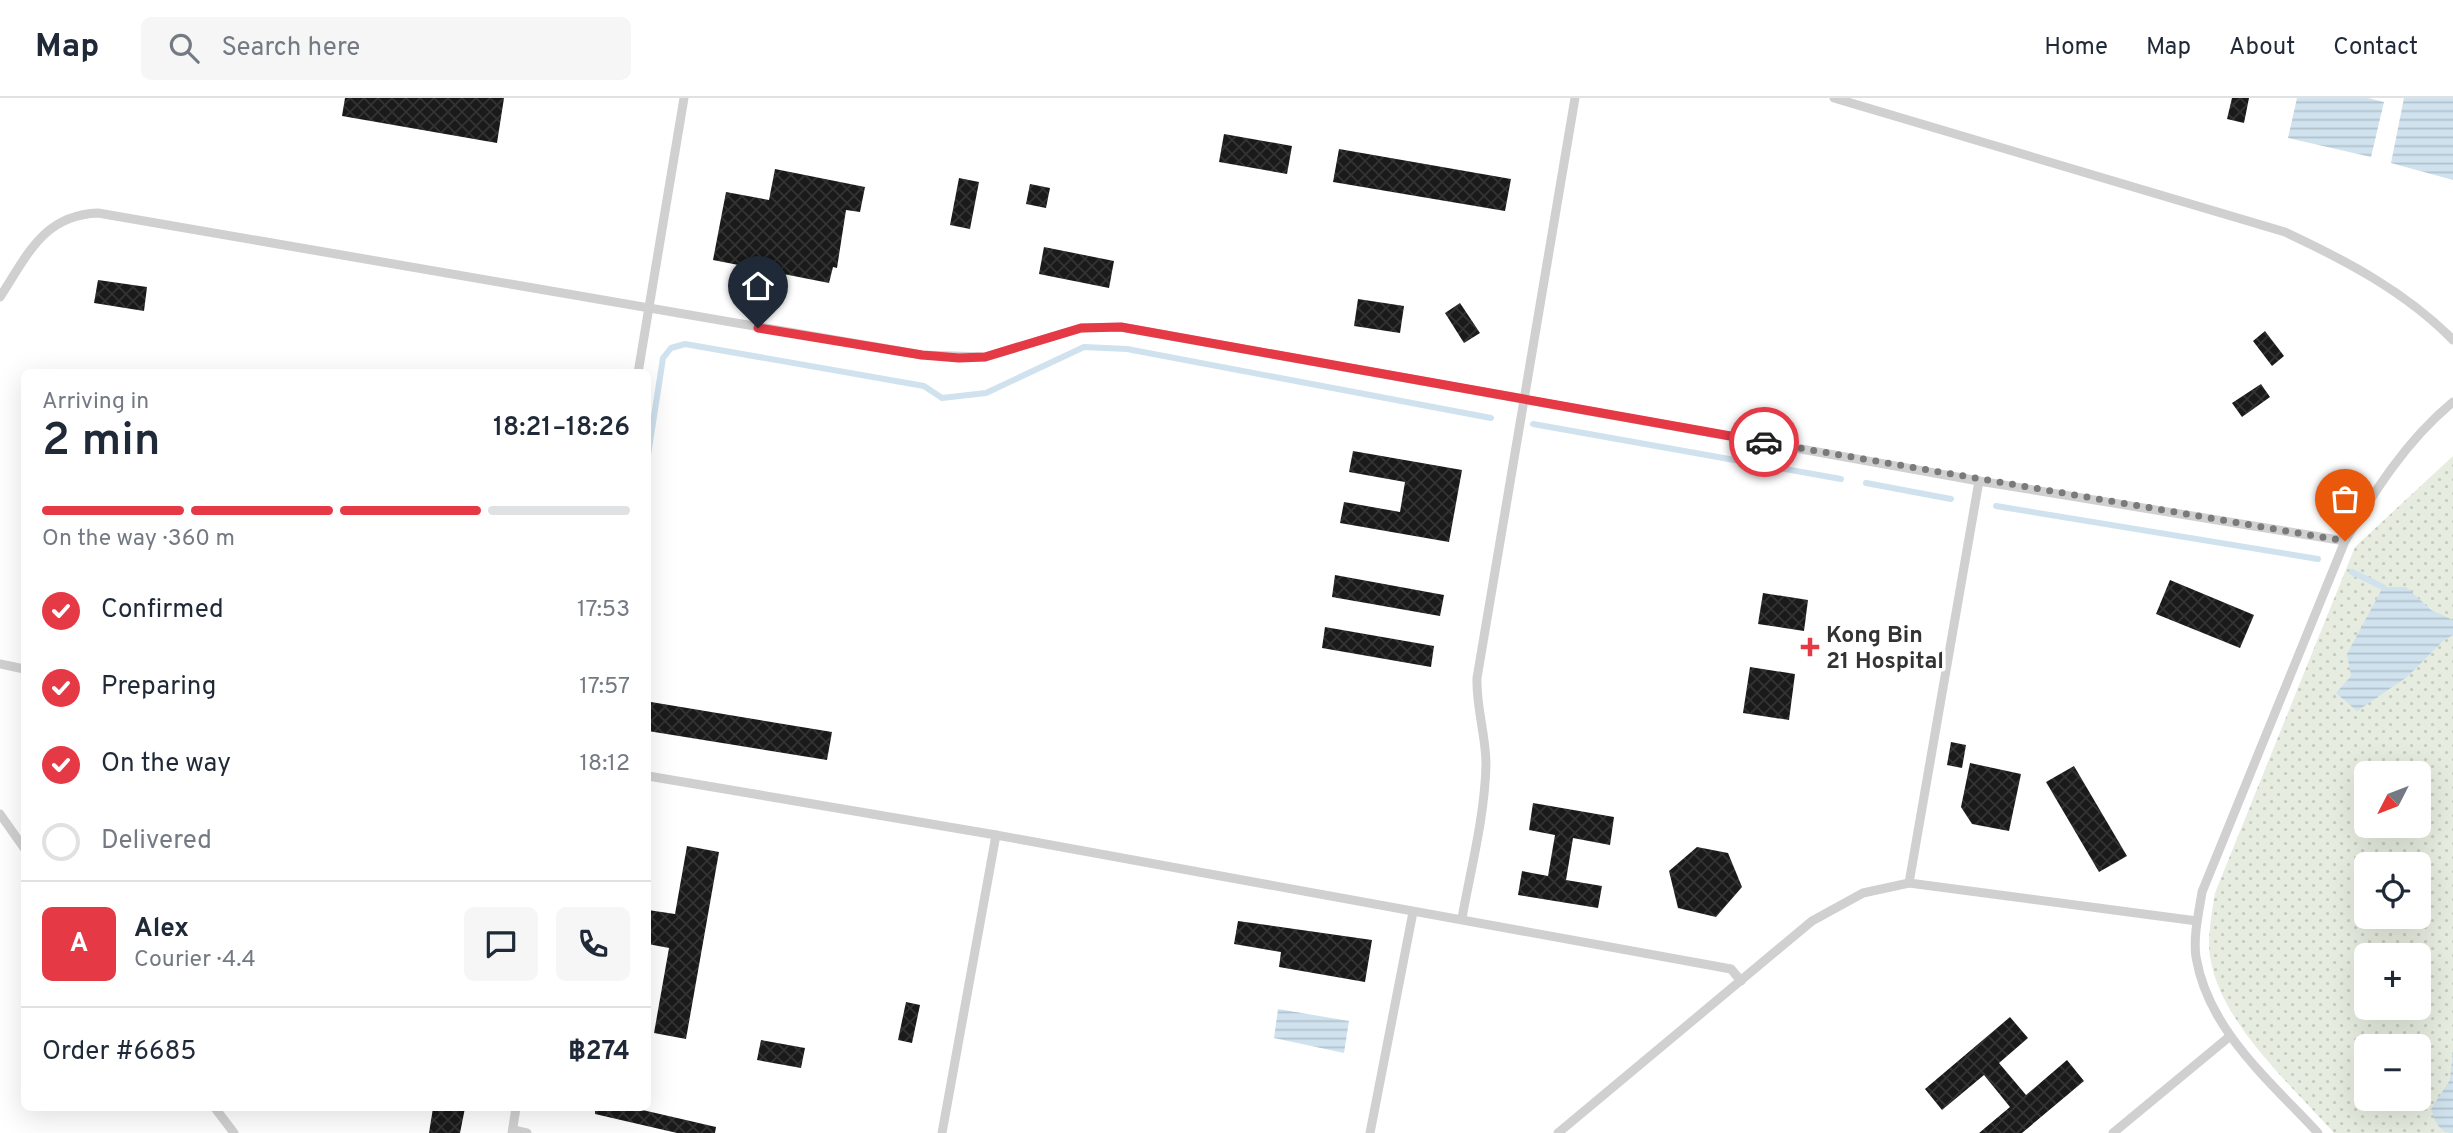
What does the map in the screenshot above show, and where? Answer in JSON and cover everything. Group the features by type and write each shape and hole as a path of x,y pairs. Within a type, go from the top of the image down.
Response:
{"lane":[{"path":"639,369 684,98"},
{"path":"1462,918 1484,796 1486,761 1476,703 1477,678 1575,98"},
{"path":"1834,98 2285,232 2353,265 2435,322 2453,340"},
{"path":"0,298 41,237 54,225 74,214 98,214 922,355 985,357 1081,328 1121,327 1979,481 2345,541"},
{"path":"0,278 6,288"},
{"path":"2318,1133 2229,1037 2207,996 2196,955 2197,921 2202,892 2345,541 2377,488 2413,440 2453,402"},
{"path":"1909,883 1979,481"},
{"path":"0,664 21,668"},
{"path":"651,777 996,835 1413,912 1462,918 1731,969 1741,981"},
{"path":"0,814 21,844"},
{"path":"942,1133 996,835"},
{"path":"1558,1133 1812,921 1863,893 1909,883 2197,921"},
{"path":"1370,1133 1413,912"},
{"path":"2117,1132 2229,1037"},
{"path":"217,1111 234,1133"},
{"path":"516,1111 512,1132 527,1133"}],"shaded area":[{"path":"2453,456 2453,1133 2334,1133 2256,1048 2224,999 2214,973 2209,947 2215,893 2355,547"}],"water":[{"path":"2297,98 2368,98 2384,102 2371,157 2288,138"},
{"path":"2404,98 2453,98 2453,180 2391,163"},
{"path":"2383,587 2406,587 2431,610 2453,620 2453,635 2444,640 2407,677 2357,711 2336,693 2351,676 2347,654"},
{"path":"1278,1009 1349,1021 1344,1053 1274,1038"},
{"path":"2453,1050 2453,1133 2441,1129 2431,1109 2450,1080"}],"building":[{"path":"345,98 504,98 497,143 342,116"},
{"path":"2232,98 2249,98 2244,123 2227,119"},
{"path":"1224,134 1292,146 1287,174 1219,162"},
{"path":"1339,149 1511,179 1505,211 1333,182"},
{"path":"775,169 865,187 860,212 846,210 837,268 833,267 829,283 713,260 726,192 769,200"},
{"path":"959,178 979,182 970,229 950,225"},
{"path":"1030,184 1050,188 1046,208 1026,204"},
{"path":"1044,247 1114,261 1109,288 1039,274"},
{"path":"98,280 147,287 144,311 94,303"},
{"path":"1358,299 1404,306 1400,333 1354,326"},
{"path":"1460,303 1480,333 1464,343 1445,313"},
{"path":"2265,331 2284,356 2272,366 2253,341"},
{"path":"2261,384 2270,397 2242,417 2232,403"},
{"path":"1353,451 1462,470 1449,542 1340,523 1344,502 1400,512 1405,482 1349,472"},
{"path":"1335,575 1444,595 1440,616 1332,597"},
{"path":"2170,580 2254,615 2240,648 2156,614"},
{"path":"1763,593 1808,600 1804,631 1758,624"},
{"path":"1325,627 1434,646 1431,667 1322,648"},
{"path":"1750,667 1795,674 1789,720 1743,713"},
{"path":"651,702 832,732 827,760 651,731"},
{"path":"1951,742 1966,745 1962,768 1947,765"},
{"path":"1970,763 2021,774 2009,831 1972,824 1961,807"},
{"path":"2074,766 2127,856 2099,872 2046,782"},
{"path":"1533,803 1614,817 1610,845 1573,838 1566,880 1602,886 1598,908 1518,895 1522,871 1548,876 1555,835 1529,830"},
{"path":"687,846 719,852 686,1039 654,1033 669,948 651,945 651,910 675,914"},
{"path":"1697,847 1728,853 1742,887 1716,917 1678,908 1669,871"},
{"path":"1238,921 1372,940 1365,982 1279,967 1281,952 1234,944"},
{"path":"906,1002 920,1005 912,1043 898,1040"},
{"path":"2010,1017 2028,1038 1999,1063 2026,1095 2067,1060 2084,1081 2022,1133 1979,1133 2010,1107 1984,1075 1942,1110 1925,1089"},
{"path":"761,1040 805,1048 801,1068 757,1060"},
{"path":"433,1111 464,1111 460,1133 429,1133"},
{"path":"595,1111 647,1111 716,1127 715,1133 677,1133 595,1114"}],"waterway":[{"path":"651,436 663,358 671,348 685,344 924,386 942,398 986,393 1084,347 1127,349 1491,418"},
{"path":"1533,424 1841,479"},
{"path":"1866,483 1951,499"},
{"path":"1996,506 2318,559"},
{"path":"2352,572 2383,587"}],"way so far":[{"path":"1764,442 1979,481 2345,541"}],"place":[{"name":"Kong Bin 21 Hospital","path":"1810,647"}],"route":[{"path":"758,328 922,355 959,358 985,357 1081,328 1121,327 1764,442"}]}
